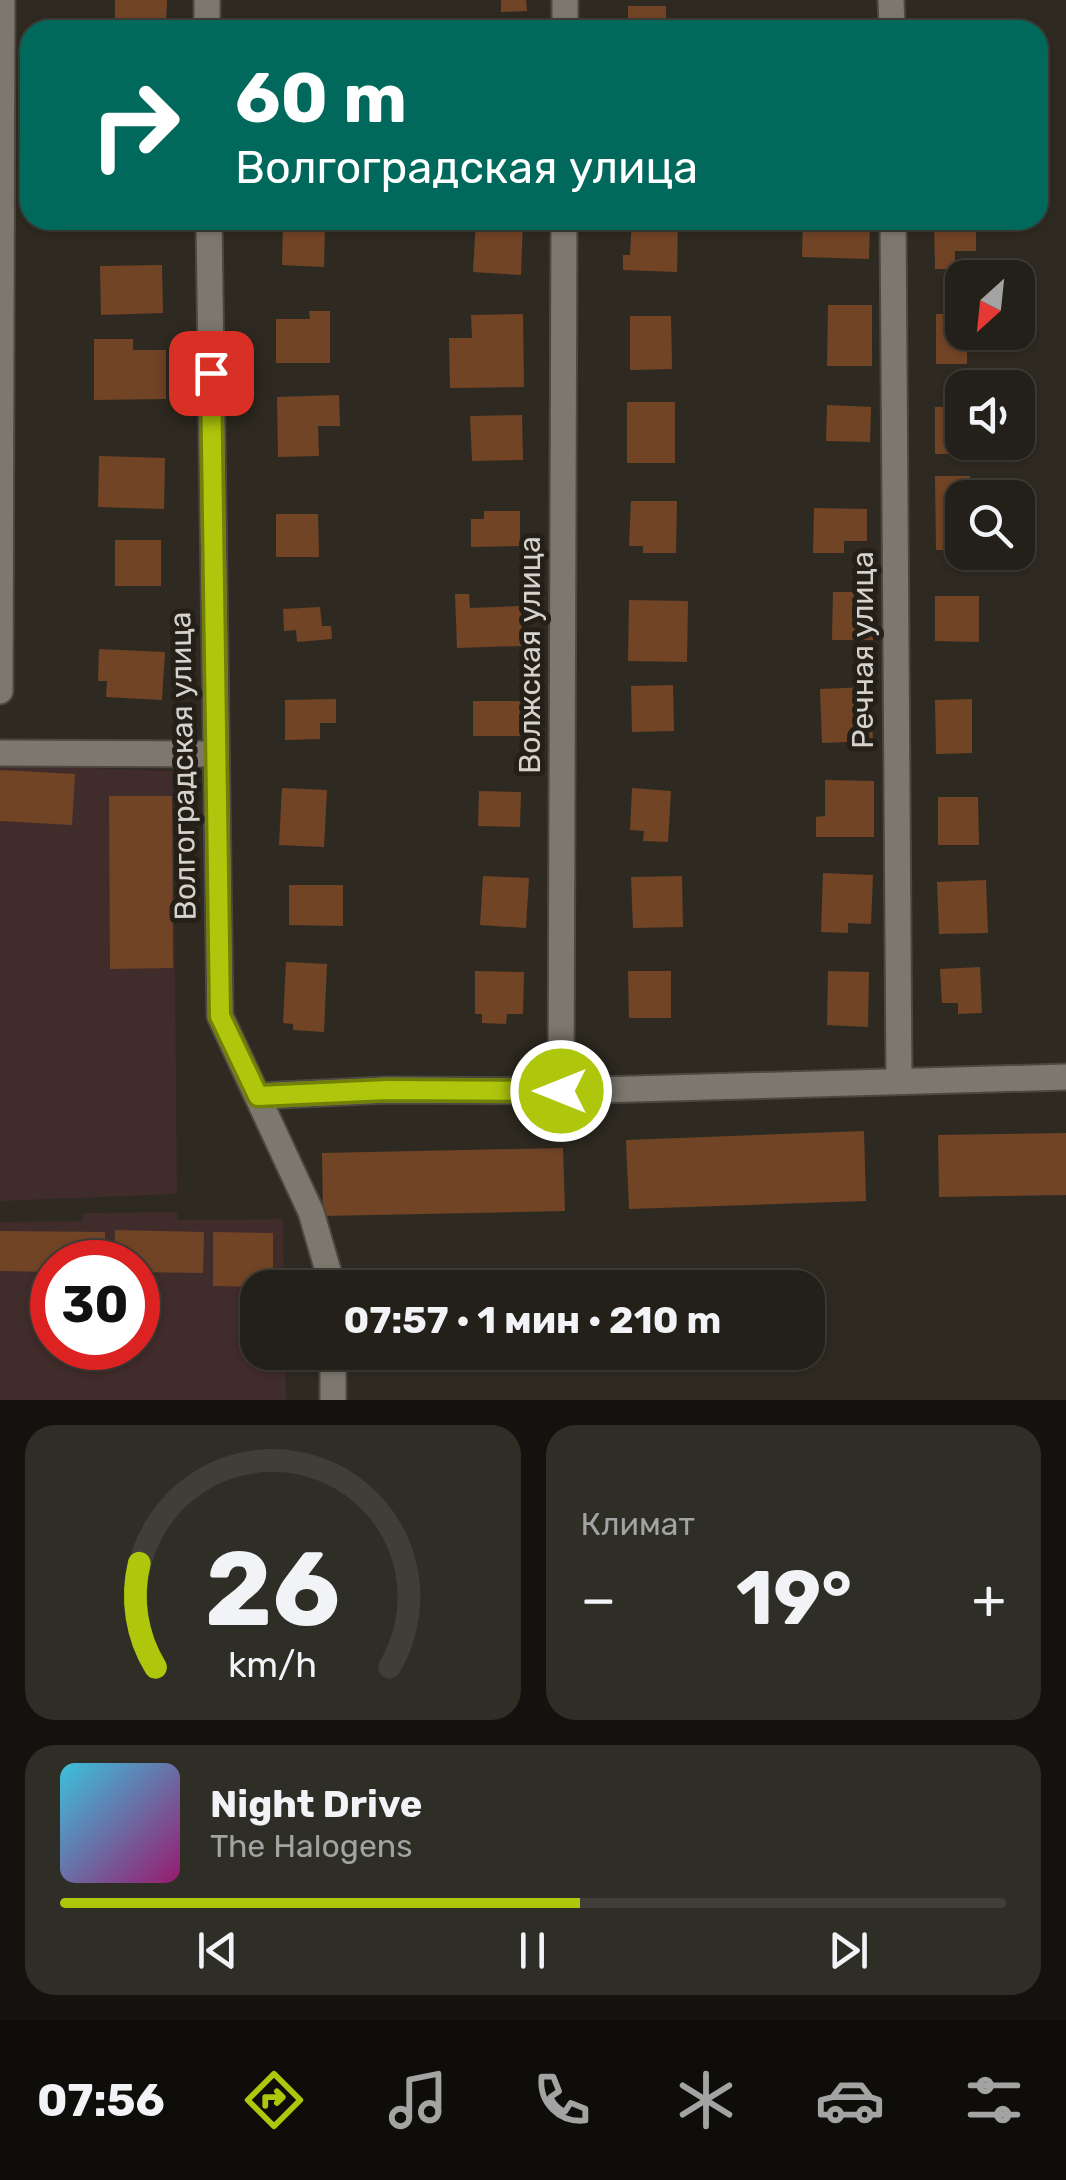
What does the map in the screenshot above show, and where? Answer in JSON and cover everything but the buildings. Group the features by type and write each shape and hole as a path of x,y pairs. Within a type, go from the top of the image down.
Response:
{"street":[{"path":"0,691 2,0"},
{"name":"Волгоградская улица","path":"209,230 220,1016 311,1212 329,1270"},
{"name":"Волжская улица","path":"561,1091 564,230"},
{"name":"Речная улица","path":"893,230 899,1080"},
{"path":"0,753 215,754"},
{"path":"258,1096 1066,1077"},
{"path":"333,1370 333,1400"}],"shaded area":[{"path":"0,765 173,771 177,1194 0,1201"},
{"path":"177,1212 177,1220 283,1219 284,1270 240,1270 240,1370 285,1370 286,1400 0,1400 0,1222 83,1221 83,1213"}],"route":[{"path":"211,373 220,1016 258,1096 387,1090 561,1091"}]}
